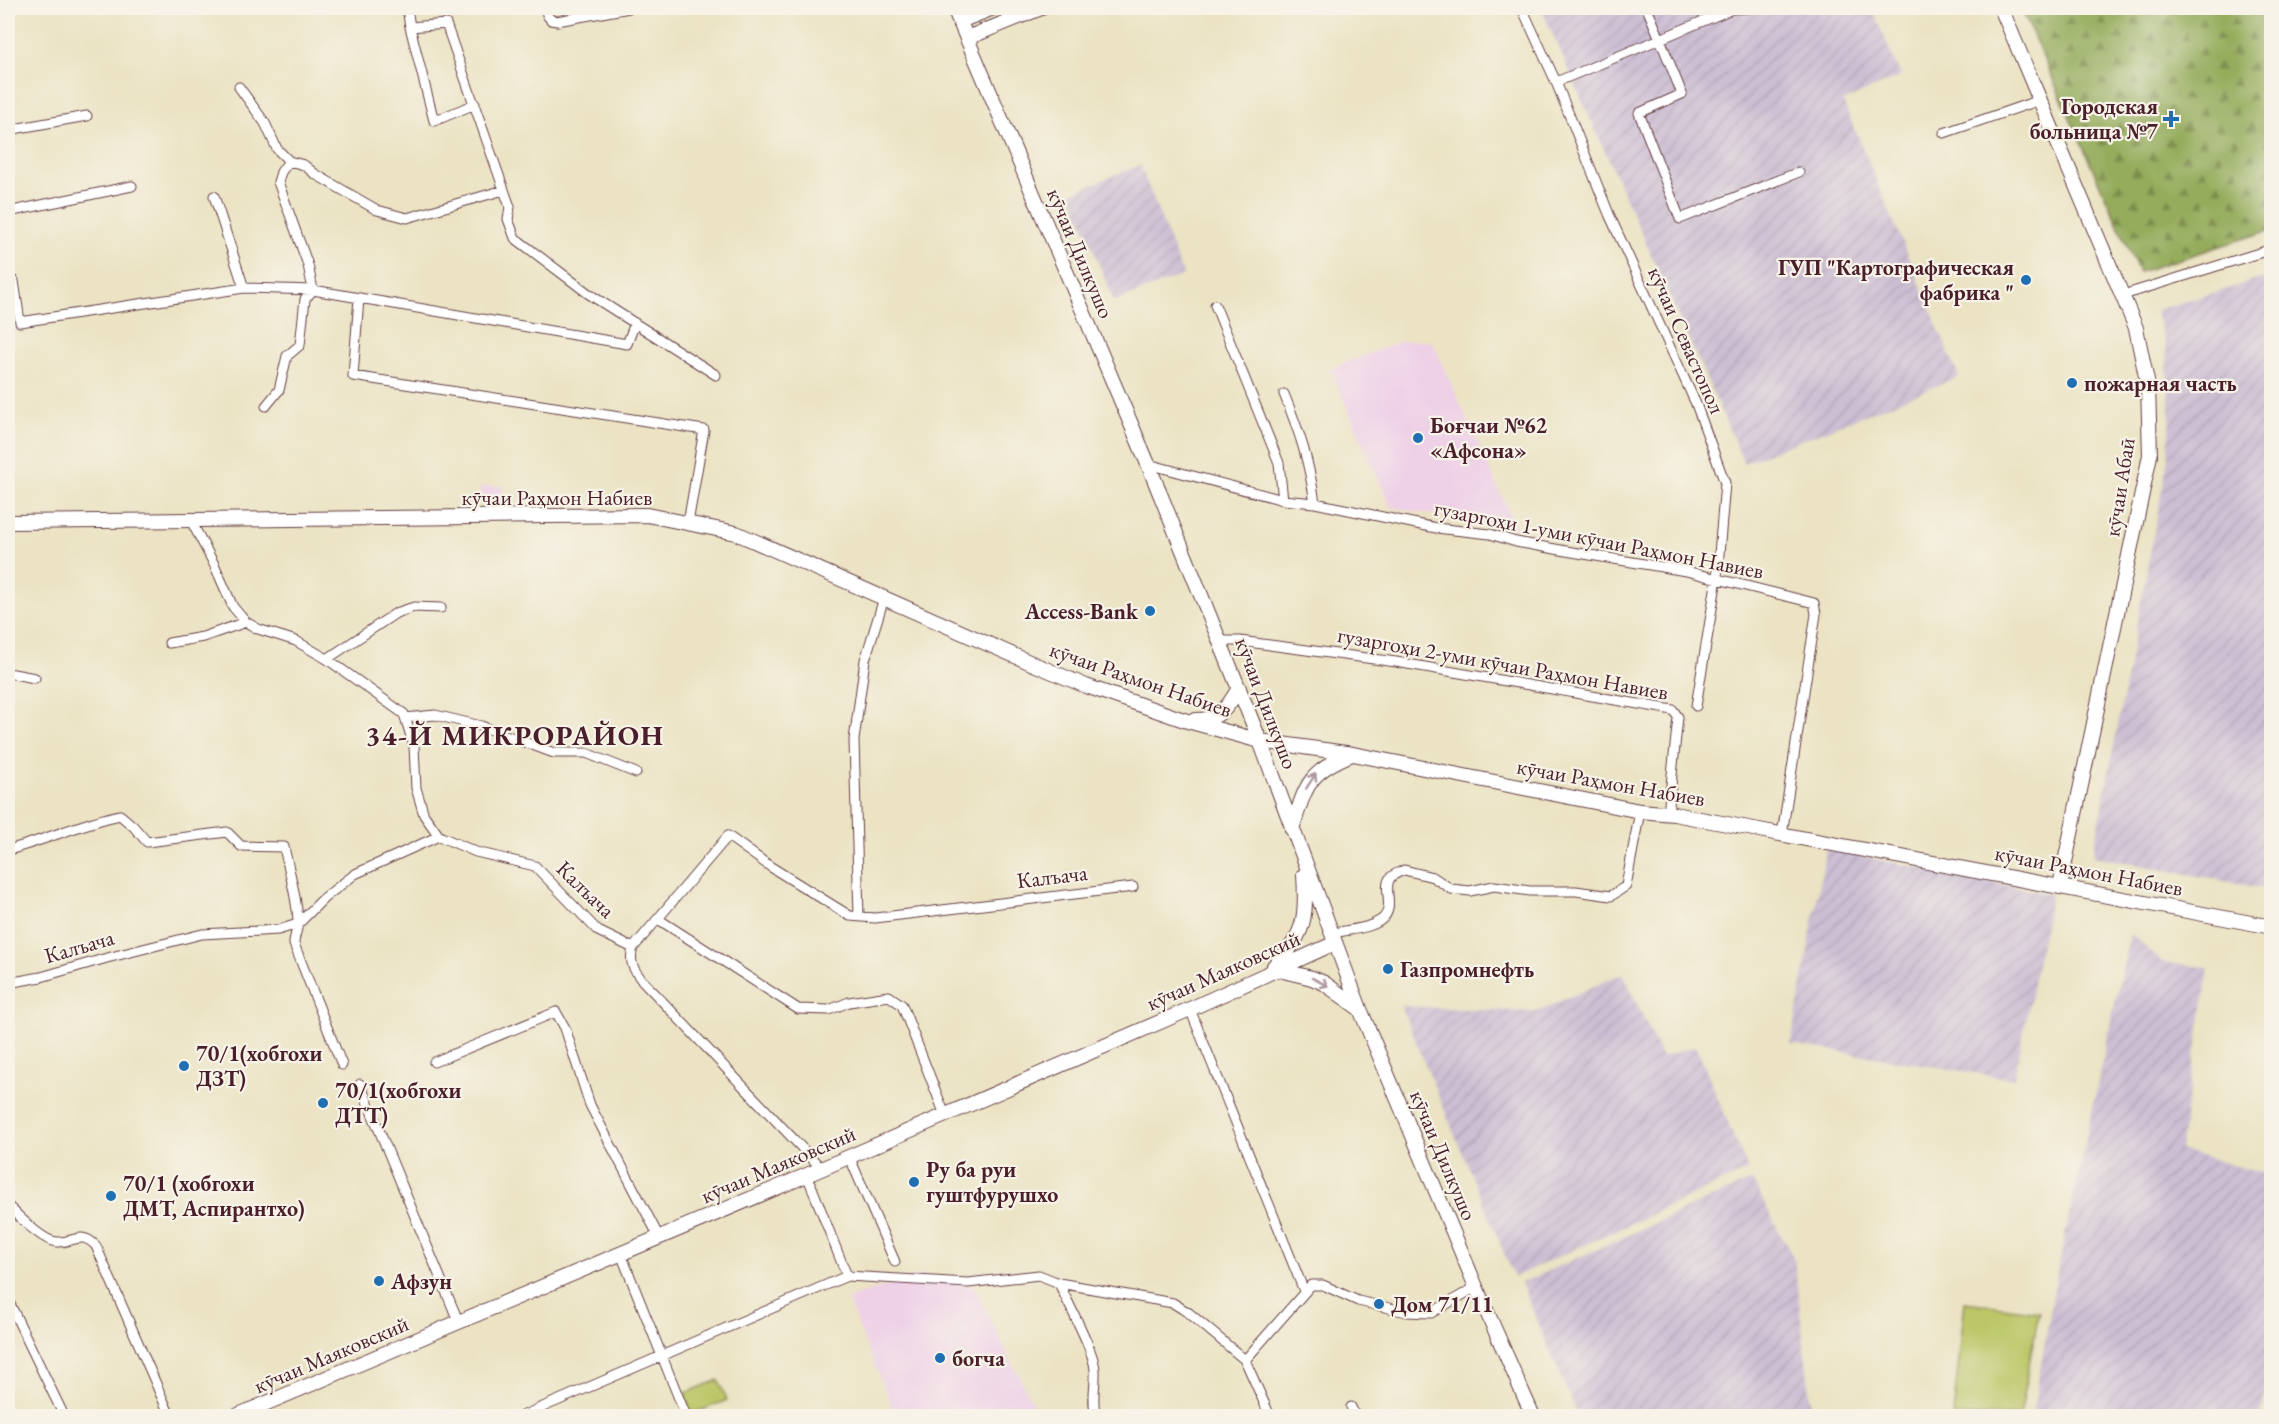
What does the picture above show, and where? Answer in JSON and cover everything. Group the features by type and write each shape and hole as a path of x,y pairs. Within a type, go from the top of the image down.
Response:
{"street":[{"path":"407,8 434,121 475,104"},
{"path":"546,8 551,20 557,21 629,8"},
{"name":"кӯчаи Дилкушо","path":"954,8 1148,464 1260,741 1360,1009 1476,1287 1533,1416"},
{"path":"960,21 993,8"},
{"path":"967,39 1041,8"},
{"name":"кӯчаи Севастопол","path":"1522,8 1556,82 1609,214 1696,404 1725,483 1717,578 1696,706"},
{"path":"1647,8 1683,94 1639,113 1680,219 1799,172"},
{"path":"1556,82 1732,9 1750,8"},
{"name":"кӯчаи Абаӣ","path":"2001,8 2136,328 2148,386 2150,455 2060,886"},
{"path":"410,27 446,24 510,207 508,219 516,238 589,294 716,375"},
{"path":"239,87 265,123 277,148 289,161 304,165 315,174 377,210 407,218 504,190"},
{"path":"1944,133 2040,100"},
{"path":"8,130 87,116"},
{"path":"289,161 281,172 278,182 308,265 313,290"},
{"path":"8,212 132,186"},
{"path":"214,196 244,288"},
{"path":"2123,295 2271,249"},
{"path":"8,281 14,281 20,322 244,288 313,290 627,344 635,323"},
{"path":"266,406 279,390 287,356 300,345 305,299 313,290"},
{"path":"359,298 352,376 704,430 688,523"},
{"path":"1215,305 1279,463 1283,500"},
{"path":"1284,394 1306,453 1315,503"},
{"name":"гузаргоҳи 1-уми кӯчаи Раҳмон Навиев","path":"1148,464 1283,500 1315,503 1436,528 1490,534 1516,542 1686,571 1814,603 1816,614 1782,834"},
{"name":"кӯчаи Раҳмон Набиев","path":"8,522 647,515 736,533 1076,682 1185,720 1260,741 1353,754 1640,811 1782,834 2271,927"},
{"path":"191,521 233,607 246,622 258,629 296,641 327,659 404,714 414,746 416,788 421,806 424,815 439,836 355,874 324,898 298,924"},
{"path":"859,916 854,740 865,660 884,598"},
{"path":"327,659 396,613 414,607 441,609"},
{"path":"169,643 203,637 246,622"},
{"name":"гузаргоҳи 2-уми кӯчаи Раҳмон Навиев","path":"1220,641 1240,641 1396,662 1673,710 1678,717 1668,814"},
{"path":"8,673 35,678"},
{"path":"1185,720 1208,720 1220,715 1239,688"},
{"path":"405,718 435,715 481,726 554,753 586,753 636,773"},
{"path":"1292,829 1306,788 1316,773 1332,762 1353,754"},
{"path":"1333,939 1382,920 1390,902 1387,885 1391,877 1404,870 1433,877 1451,889 1470,891 1494,886 1530,891 1576,891 1611,896 1626,886 1640,811"},
{"path":"8,850 97,820 120,815 147,842 227,832 241,846 284,847 298,924 294,944 342,1065"},
{"name":"Калъача","path":"439,836 476,852 535,866 598,931 633,948 728,836 771,867 850,916 875,918 1133,887"},
{"path":"1271,971 1287,953 1301,930 1306,907 1302,858"},
{"path":"658,919 798,1009 829,1010 849,1002 890,996 896,999 902,1005 945,1115"},
{"name":"Калъача","path":"8,983 41,977 202,934 278,930 298,924"},
{"name":"кӯчаи Маяковский","path":"239,1416 807,1175 1190,1009 1333,939"},
{"path":"633,948 631,956 633,968 640,979 821,1168"},
{"path":"1271,971 1324,982 1360,1009"},
{"path":"1190,1009 1304,1291"},
{"path":"434,1062 556,1012 565,1028 590,1105 659,1237"},
{"path":"360,1084 459,1323"},
{"path":"849,1156 895,1262"},
{"path":"807,1175 848,1276"},
{"path":"8,1206 54,1242 82,1237 90,1240 96,1246 170,1416"},
{"path":"621,1254 686,1416"},
{"path":"522,1416 848,1276 968,1283 1039,1275 1059,1283 1173,1303 1189,1313 1245,1360 1269,1416"},
{"path":"1059,1283 1089,1349 1095,1369 1093,1405 1096,1416"},
{"path":"1245,1360 1311,1285 1323,1285 1358,1301 1407,1312 1431,1313 1476,1287"},
{"path":"8,1300 64,1416"},
{"path":"273,1415 277,1400"}],"shaded area":[{"path":"1541,8 1872,8 1901,76 1843,101 1959,377 1744,463"},
{"path":"1140,165 1183,275 1114,302 1071,193"},
{"path":"2272,276 2271,890 2093,856 2168,458 2170,403 2165,343 2155,310"},
{"name":"Боғчаи №62 «Афсона»","path":"1402,341 1432,341 1517,530 1391,507 1330,369"},
{"path":"502,486 502,503 480,503 480,487"},
{"path":"1826,849 2051,894 2014,1079 1791,1044"},
{"path":"2130,933 2162,962 2209,968 2180,1150 2271,1176 2272,1364 2260,1416 2032,1416 2057,1273"},
{"path":"1623,973 1662,1057 1696,1046 1748,1170 1514,1277 1401,1006 1536,1012"},
{"path":"1752,1180 1794,1259 1811,1404 1816,1416 1578,1416 1521,1283"},
{"name":"богча","path":"921,1275 974,1287 1039,1416 896,1416 847,1299"}],"green space":[{"name":"Городская больница №7","path":"2021,8 2271,8 2271,230 2139,272"},
{"path":"1965,1302 2039,1312 2019,1416 1953,1416"},
{"path":"718,1380 727,1400 692,1414 684,1394"}],"place":[{"name":"Городская больница №7","path":"2171,119"},
{"name":"ГУП \"Картографическая фабрика \"","path":"2026,280"},
{"name":"пожарная часть","path":"2072,383"},
{"name":"Боғчаи №62 «Афсона»","path":"1418,438"},
{"name":"Access-Bank","path":"1150,611"},
{"name":"Газпромнефть","path":"1388,969"},
{"name":"70/1(хобгохи ДЗТ)","path":"184,1066"},
{"name":"70/1(хобгохи ДТТ)","path":"323,1103"},
{"name":"Ру ба руи гуштфурушхо","path":"914,1182"},
{"name":"70/1 (хобгохи ДМТ, Аспирантхо)","path":"111,1196"},
{"name":"Афзун","path":"379,1281"},
{"name":"Дом 71/11","path":"1379,1304"},
{"name":"богча","path":"940,1358"}],"district":[{"name":"34-Й МИКРОРАЙОН","path":"515,735"}]}
